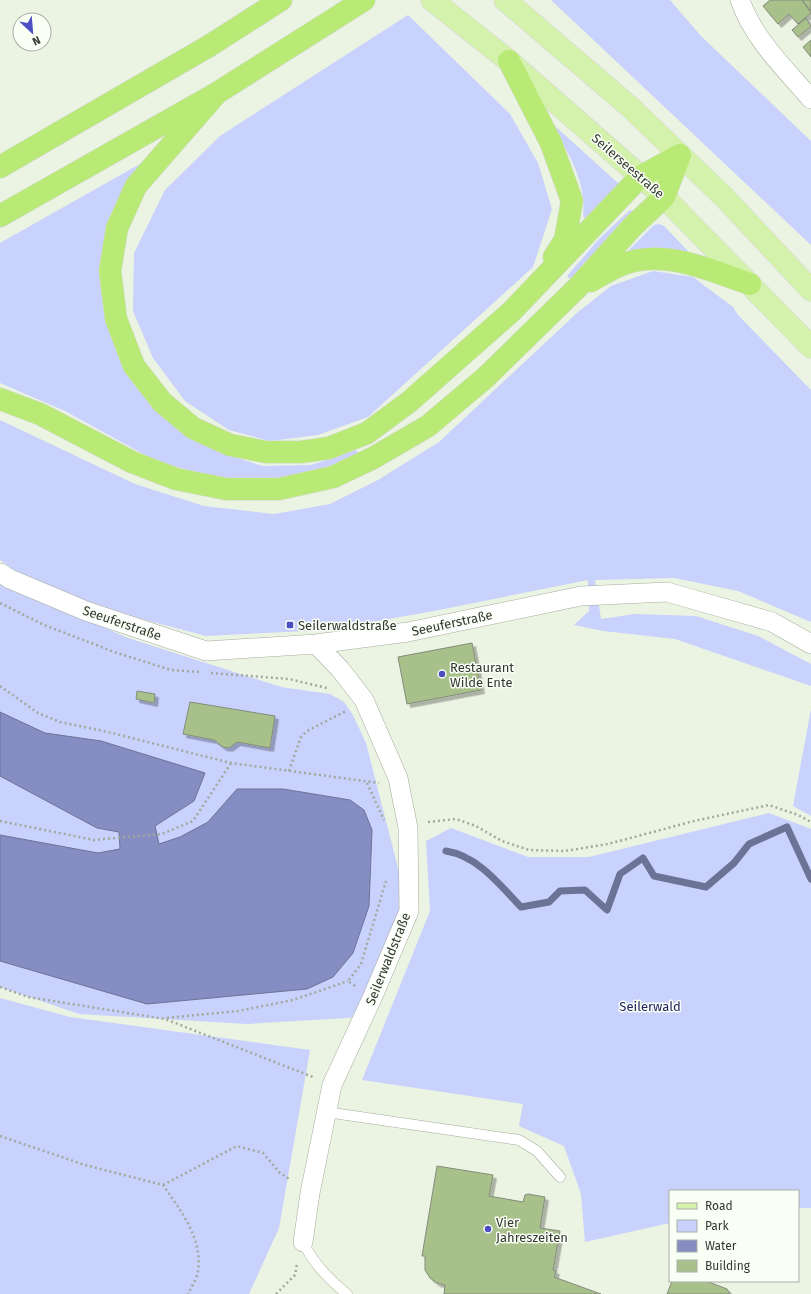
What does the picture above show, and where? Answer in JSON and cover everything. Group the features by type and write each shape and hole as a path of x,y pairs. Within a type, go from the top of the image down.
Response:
{"highway":[{"path":"0,166 209,46 281,0"},
{"path":"0,216 217,93 364,0"},
{"path":"509,61 551,143 572,201 565,240 535,286"},
{"path":"217,93 136,186 117,228 110,271 116,319 134,366 162,402 193,428 230,445 266,452 301,452 329,448 367,433 409,402 512,311 640,176 680,155"},
{"path":"0,398 40,414 132,462 176,479 226,489 279,488 333,477 373,458 428,426 486,377 578,288 633,226 664,197 680,155"},
{"path":"578,288 621,264 649,258 682,260 750,284"}],"main road":[{"name":"Seilerseestraße","path":"432,0 509,61 664,197 811,347"},
{"path":"505,0 629,106 724,197 811,290"}],"street":[{"path":"740,0 745,14 774,57 811,99"},
{"name":"Seeuferstraße","path":"0,573 86,611 206,651 316,644 408,632 581,596 667,592 772,622 811,644"},
{"name":"Seilerwaldstraße","path":"303,1242 310,1192 332,1085 373,996 409,911 408,828 398,778 364,700 340,669 316,644"}],"lane":[{"path":"326,1112 520,1140 536,1151 560,1177"},
{"path":"303,1242 310,1256 331,1281 347,1294"}],"path":[{"path":"0,686 38,713 60,722 108,732 231,763 367,782 386,825"},
{"path":"289,772 301,737 307,731 331,720 364,700"},
{"path":"0,821 94,840 162,834 193,821 231,763"},
{"path":"408,828 432,821 456,819 476,826 502,841 529,850 564,850 608,844 694,821 769,805 798,815 811,822"},
{"path":"165,1019 238,1011 285,1002 348,981 361,964 386,883 386,876"},
{"path":"348,981 373,996"},
{"path":"0,987 28,997 165,1019 332,1085"},
{"path":"0,1136 85,1165 163,1185 185,1217 198,1249 198,1273 188,1294"},
{"path":"163,1185 237,1146 263,1153 280,1173 310,1192"},
{"path":"276,1294 295,1275 303,1242"}],"green space":[{"path":"551,0 670,0 701,36 811,141 811,245"},
{"path":"408,15 510,114 538,163 552,209 533,267 368,417 318,435 270,441 229,430 185,401 153,358 133,311 134,253 165,190 220,136"},
{"path":"555,126 619,184 586,220 583,216 584,204 576,169 553,127"},
{"path":"154,156 100,265 144,394 174,427 214,450 262,466 311,465 356,450 361,458 309,474 270,481 224,480 156,461 65,411 0,383 0,243"},
{"path":"630,210 633,211 634,218 570,279 567,276 599,239"},
{"path":"659,224 664,226 688,251 630,253 629,250 654,225"},
{"path":"653,271 693,277 733,307 738,315 811,390 811,622 738,591 674,578 595,580 601,619 635,614 696,616 758,636 811,664 811,686 675,639 603,631 574,625 589,611 588,580 434,611 327,630 206,636 100,608 16,572 0,560 0,420 135,484 204,506 274,514 330,504 378,480 439,442 578,312 611,286"},
{"path":"0,581 128,638 281,687 330,694 344,702 353,715 366,743 409,911 363,1017 247,1024 79,1014 0,987"},
{"path":"811,709 811,816 793,806"},
{"name":"Seilerwald","path":"769,813 811,829 811,1208 799,1208 799,1190 669,1190 669,1223 585,1242 581,1194 564,1146 519,1126 523,1104 362,1080 430,911 426,841 451,828 528,857 589,857"},
{"path":"0,998 70,1017 310,1050 279,1228 249,1294 0,1294"}],"water":[{"path":"0,712 45,733 101,741 205,773 194,801 155,826 159,844 180,837 208,822 237,789 283,789 350,800 364,810 372,830 369,906 353,953 333,977 307,989 147,1004 0,961 0,835 98,853 120,849 119,832 97,828 0,776"}],"building":[{"path":"770,0 802,0 811,13 798,24 789,14 778,24 763,6"},
{"path":"802,0 811,0 811,11"},
{"path":"806,18 811,26 798,37 792,30"},
{"path":"811,40 811,57 803,47"},
{"path":"472,643 481,690 407,704 398,657"},
{"path":"137,691 155,694 154,703 136,699"},
{"path":"190,702 275,716 270,748 237,742 229,748 223,747 214,740 183,734"},
{"name":"Vier Jahreszeiten","path":"437,1166 493,1175 489,1196 523,1202 525,1195 528,1194 545,1197 540,1228 560,1231 553,1270 556,1271 554,1277 601,1294 444,1294 445,1285 437,1283 430,1278 425,1270 425,1256 422,1256"},
{"path":"672,1282 709,1282 727,1289 730,1294 667,1294"}],"waterway":[{"path":"446,851 458,854 478,865 488,873 521,907 549,902 560,891 585,890 607,910 620,874 643,858 654,876 706,887 734,863 749,844 787,827 811,879"}],"place":[{"name":"Seilerwaldstraße","path":"290,625"},
{"name":"Restaurant Wilde Ente","path":"442,674"},
{"name":"Vier Jahreszeiten","path":"488,1229"}]}
